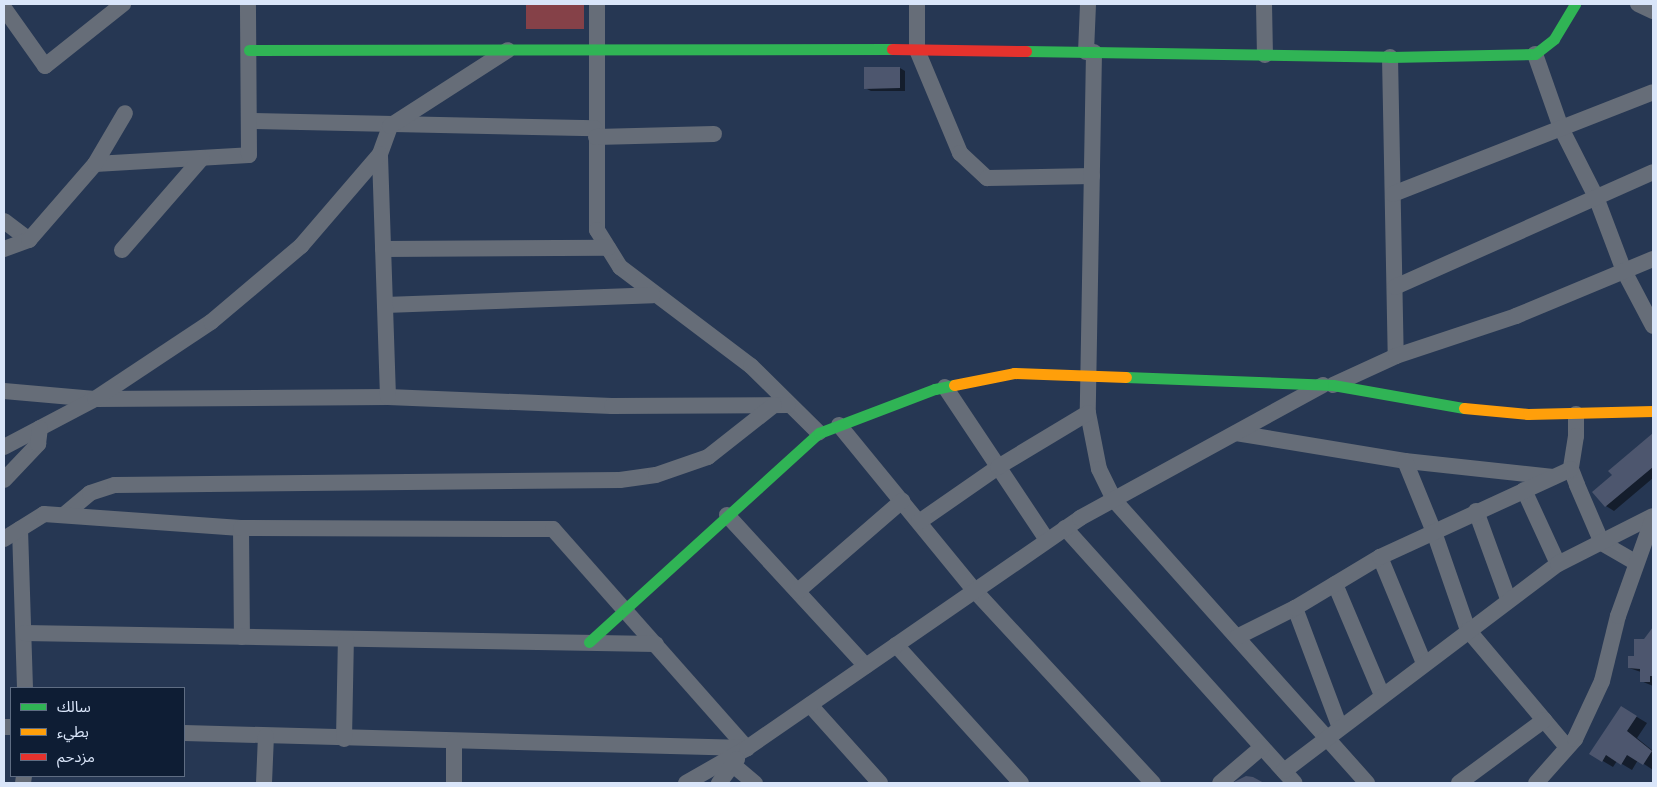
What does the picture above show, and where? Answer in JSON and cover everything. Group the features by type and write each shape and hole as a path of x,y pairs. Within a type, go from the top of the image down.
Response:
{"street":[{"path":"95,164 249,155 248,4"},
{"path":"597,4 597,230 620,267 653,295 751,366 781,405 819,433"},
{"path":"917,4 917,50 960,153 987,178 1092,176"},
{"path":"1088,4 1092,176 1088,413 1099,469 1114,500 1325,739 1367,783"},
{"path":"1264,4 1265,55"},
{"path":"249,50 917,50 1390,57 1535,54 1554,39 1574,4"},
{"path":"1638,4 1653,11"},
{"path":"6,18 44,66 114,6"},
{"path":"4,447 96,399 211,322 301,246 380,154 390,126 508,50"},
{"path":"1535,54 1561,128 1596,197 1624,271 1653,326"},
{"path":"1390,57 1396,356"},
{"path":"1393,194 1653,92"},
{"path":"4,249 29,240 95,164 125,113"},
{"path":"250,121 596,133 714,134"},
{"path":"380,154 388,397"},
{"path":"122,250 202,158"},
{"path":"1395,287 1653,172"},
{"path":"4,221 29,240"},
{"path":"383,249 608,248"},
{"path":"686,783 747,748 1065,528 1236,433 1329,384 1396,356 1516,316 1653,259"},
{"path":"385,305 653,295"},
{"path":"589,642 624,608 819,433 945,387 1014,374 1329,384 1477,410 1576,414 1653,411"},
{"path":"945,387 1047,540"},
{"path":"4,391 96,399 388,397 612,406 781,405"},
{"path":"64,515 90,493 115,485 620,480 656,475 708,457 781,405"},
{"path":"919,522 998,466 1088,413"},
{"path":"1576,414 1576,436 1570,469 1602,543 1636,562"},
{"path":"840,425 975,591 1153,783"},
{"path":"4,480 38,444 40,428"},
{"path":"1236,433 1405,461 1554,476"},
{"path":"1405,461 1434,532 1468,630 1567,747"},
{"path":"1237,638 1295,608 1380,557 1570,469"},
{"path":"1524,490 1558,564"},
{"path":"798,591 902,501"},
{"path":"1476,511 1508,599"},
{"path":"4,539 44,514 241,528 553,529 747,748"},
{"path":"727,515 866,666"},
{"path":"1065,528 1289,777 1325,739 1508,599 1558,564 1653,517"},
{"path":"1536,783 1575,739 1602,682 1636,562 1653,517"},
{"path":"241,528 242,637"},
{"path":"20,529 24,687"},
{"path":"1380,557 1424,663"},
{"path":"1335,584 1382,695"},
{"path":"1295,608 1340,728"},
{"path":"24,633 656,644"},
{"path":"344,739 346,639"},
{"path":"896,645 1022,783"},
{"path":"810,705 880,783"},
{"path":"1459,783 1544,720"},
{"path":"185,733 454,742 747,748"},
{"path":"264,783 266,736"},
{"path":"454,742 454,783"},
{"path":"1220,783 1262,747"},
{"path":"719,783 732,764 747,748"},
{"path":"732,764 755,783"}],"shaded area":[{"path":"526,4 584,4 584,29 526,29"}],"building":[{"path":"864,67 900,67 900,88 864,89"},
{"path":"1653,433 1653,467 1605,507 1592,492 1612,475 1608,471"},
{"path":"1653,627 1653,676 1650,676 1650,682 1640,682 1640,669 1628,668 1628,656 1634,656 1634,639 1644,639"},
{"path":"1621,706 1637,716 1627,731 1652,751 1643,765 1627,755 1621,765 1606,755 1602,762 1589,754"},
{"path":"1246,776 1253,777 1264,783 1232,783"}],"traffic: fast":[{"path":"1026,51 1390,57 1535,54 1554,39 1575,4"},
{"path":"249,50 892,49"},
{"path":"1126,377 1333,385 1464,408"},
{"path":"589,642 819,433 935,389 954,385"}],"traffic: slow":[{"path":"954,385 1014,373 1126,377"},
{"path":"1464,408 1528,414 1653,411"}],"traffic: jam":[{"path":"892,49 1026,51"}]}
